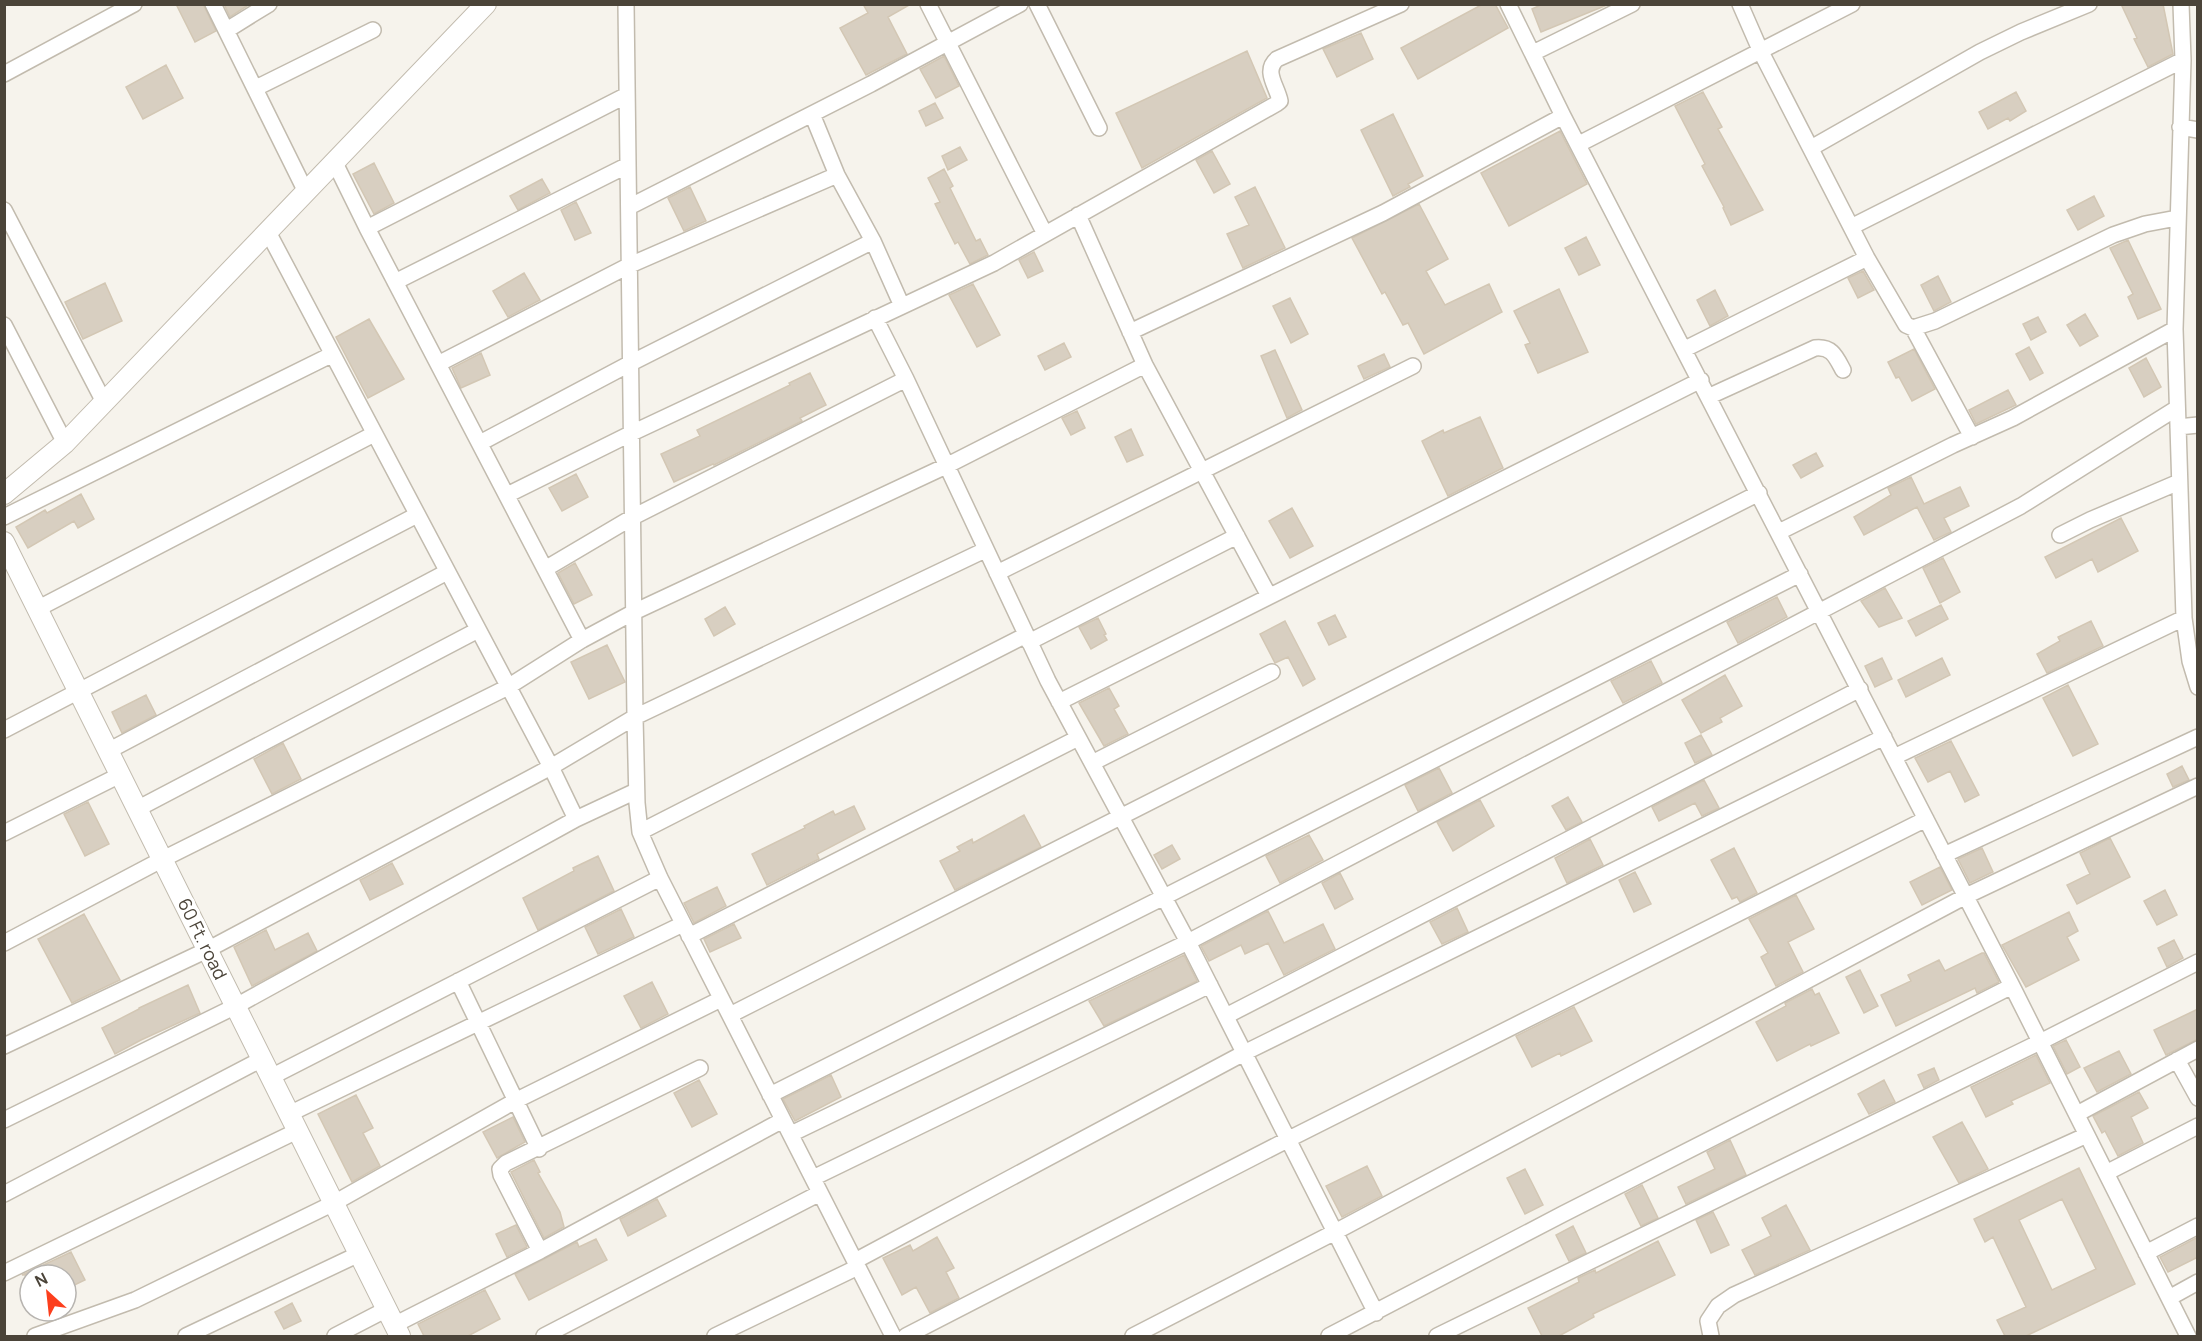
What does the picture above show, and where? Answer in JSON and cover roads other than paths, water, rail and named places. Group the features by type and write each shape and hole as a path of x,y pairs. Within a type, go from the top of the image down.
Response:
{"street":[{"path":"4,74 134,4"},
{"path":"213,4 306,192"},
{"path":"227,30 269,4"},
{"path":"4,494 65,443 486,4"},
{"path":"626,4 634,717 636,791 640,832 686,930 893,1336"},
{"path":"928,4 946,44 1045,234"},
{"path":"629,207 1020,4"},
{"path":"1037,4 1099,128"},
{"path":"507,495 632,433 994,263 1276,104 1280,101 1270,73 1271,64 1277,59 1401,4"},
{"path":"1508,4 1563,116 1580,144 2012,986 2188,1336"},
{"path":"1533,53 1632,4"},
{"path":"1740,4 1761,52 1867,258 1906,325 1913,328 1972,437"},
{"path":"1580,144 1852,4"},
{"path":"1811,148 1980,52 2089,4"},
{"path":"2181,4 2183,60 2175,329 2184,618 2190,661 2198,687"},
{"path":"256,88 373,30"},
{"path":"1851,227 2183,60"},
{"path":"367,228 627,95"},
{"path":"812,114 837,175 873,241 902,306"},
{"path":"1130,332 1383,213 1563,116"},
{"path":"2180,128 2197,130"},
{"path":"335,163 582,640"},
{"path":"395,282 628,165"},
{"path":"438,364 630,265 837,175"},
{"path":"4,210 104,402"},
{"path":"1078,215 1145,365 1269,596"},
{"path":"1913,328 1935,321 2130,228 2177,218"},
{"path":"268,232 331,355 551,767 576,819"},
{"path":"480,443 631,363 873,241"},
{"path":"1685,349 1867,258"},
{"path":"875,318 1059,702 1246,1052 1376,1313"},
{"path":"4,325 65,443"},
{"path":"1779,532 2013,418 2175,329"},
{"path":"1710,396 1815,348 1829,349 1833,352 1843,370"},
{"path":"4,517 331,355"},
{"path":"4,943 163,860 508,687 582,640 634,612 946,466 1145,365"},
{"path":"997,573 1413,366"},
{"path":"545,569 633,517 906,379"},
{"path":"1059,702 1701,380"},
{"path":"791,1134 1188,942 2020,506 2177,408"},
{"path":"2178,427 2198,425"},
{"path":"38,609 374,434"},
{"path":"2060,535 2180,482"},
{"path":"730,1016 1759,493"},
{"path":"4,730 417,515"},
{"path":"640,832 1237,536"},
{"name":"60 Ft. road","path":"4,542 394,1323"},
{"path":"4,1046 207,950 551,767 634,717 986,550"},
{"path":"108,751 447,572"},
{"path":"770,1095 1800,574"},
{"path":"1894,757 2184,618"},
{"path":"137,809 478,630"},
{"path":"1092,763 1272,672"},
{"path":"1226,1016 1860,689"},
{"path":"715,1336 856,1264 1246,1052 1884,737"},
{"path":"1944,855 2198,737"},
{"path":"4,1273 479,1022 686,930 1078,738"},
{"path":"4,833 120,775"},
{"path":"1133,1336 1335,1232 1966,896 2198,786"},
{"path":"4,1120 236,1006 576,819 636,791"},
{"path":"906,1336 1289,1139 1926,819"},
{"path":"271,1077 660,878"},
{"path":"1437,1336 2040,1042 2198,962"},
{"path":"458,981 539,1149"},
{"path":"813,1178 1210,985"},
{"path":"1329,1336 2012,986"},
{"path":"35,1336 135,1299 334,1203 515,1101 721,999"},
{"path":"2076,1114 2198,1049"},
{"path":"4,1194 262,1059"},
{"path":"2177,1060 2198,1098"},
{"path":"540,1251 500,1169 506,1163 539,1149 700,1068"},
{"path":"335,1336 394,1323 540,1251 783,1120"},
{"path":"2106,1173 2198,1126"},
{"path":"1711,1336 1708,1321 1718,1306 1734,1295 2087,1134"},
{"path":"544,1336 820,1193"},
{"path":"2146,1253 2198,1226"},
{"path":"186,1336 359,1254"},
{"path":"2169,1298 2198,1282"}]}
